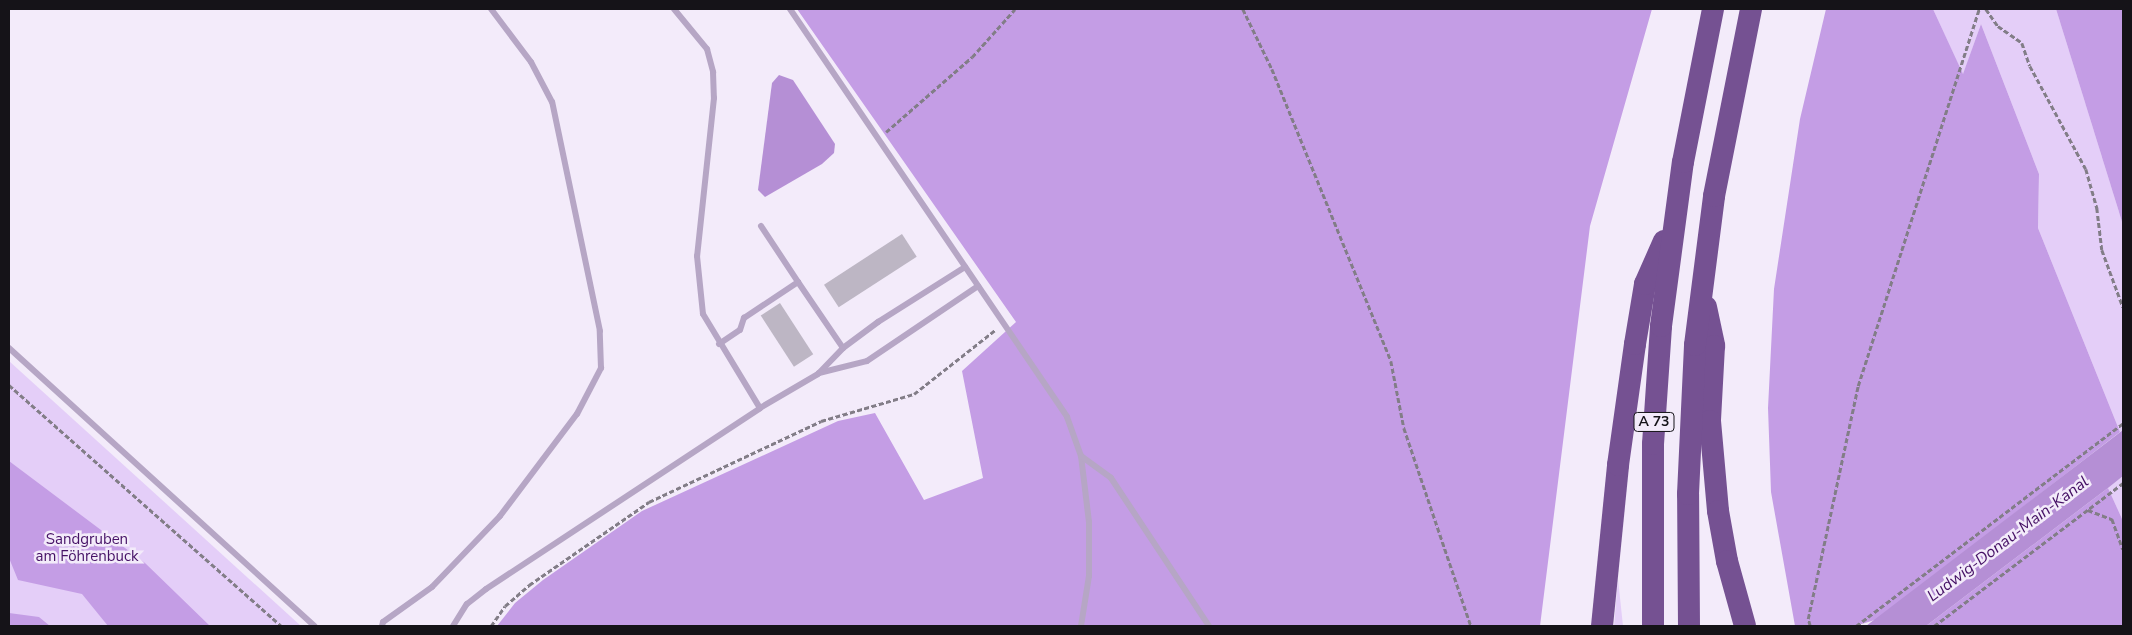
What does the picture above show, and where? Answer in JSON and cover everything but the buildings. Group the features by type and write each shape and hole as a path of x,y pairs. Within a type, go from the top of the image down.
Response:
{"highway":[{"name":"A 73","path":"1653,626 1655,406 1674,219 1713,9"},
{"name":"A 73","path":"1689,626 1688,494 1702,286 1723,141 1751,9"},
{"path":"1602,626 1618,465 1645,284 1674,219"},
{"name":"A 73","path":"1702,286 1714,346 1710,421 1718,511 1727,561 1745,626"}],"lane":[{"path":"382,626 432,587 500,516 577,414 601,368 603,354 598,322 552,102 531,62 491,9"},
{"path":"674,9 707,49 712,62 714,98 697,256 698,287 703,314 719,344 760,408"},
{"path":"790,9 1067,417 1081,456 1089,522 1089,576 1081,626"},
{"path":"761,226 843,348"},
{"path":"818,374 843,348 965,268"},
{"path":"719,344 740,330 744,318 798,282"},
{"path":"452,626 467,604 486,589 760,408 818,374 867,361 978,286"},
{"path":"9,348 314,626"},
{"path":"1081,456 1111,478 1209,626"}],"path":[{"path":"877,139 972,58 1015,9"},
{"path":"1243,9 1272,69 1391,361 1404,428 1471,626"},
{"path":"1810,626 1808,619 1858,386 1979,9"},
{"path":"1986,9 1998,26 2022,43 2030,66 2086,169 2098,208 2102,250 2123,307"},
{"path":"491,626 505,606 529,585 643,506 821,421 914,394 1004,323"},
{"path":"9,385 272,616 281,626"},
{"path":"1856,626 2123,423"},
{"path":"1934,626 2123,483"},
{"path":"2088,510 2112,519 2123,549"}],"green space":[{"path":"797,9 1652,9 1590,226 1540,626 497,626 515,603 543,580 642,511 838,421 875,413 924,500 983,478 962,371 1016,322"},
{"path":"1826,9 1933,9 1963,74 1981,24 2039,174 2038,228 2120,432 1878,619 1855,626 1795,626 1771,492 1768,408 1774,289 1800,119"},
{"path":"1933,9 2056,9 2123,225 2123,430 2120,432 2038,228 2039,174 1981,24 1963,75"},
{"path":"2056,9 2123,9 2123,225"},
{"name":"Sandgruben am Föhrenbuck","path":"9,361 301,626 9,626"},
{"path":"9,461 145,563 210,626 108,626 82,594 18,580 9,558"},
{"path":"2123,476 2123,521 2108,488"},
{"path":"2108,488 2123,521 2123,626 1926,626"},
{"path":"1618,579 1623,626 1614,626"},
{"path":"9,613 39,617 50,626 9,626"}],"water":[{"path":"779,75 793,80 835,144 834,153 822,164 765,197 758,190 772,83"},
{"name":"Ludwig-Donau-Main-Kanal","path":"2123,430 2123,476 2108,488 1926,626 1866,626"}]}
